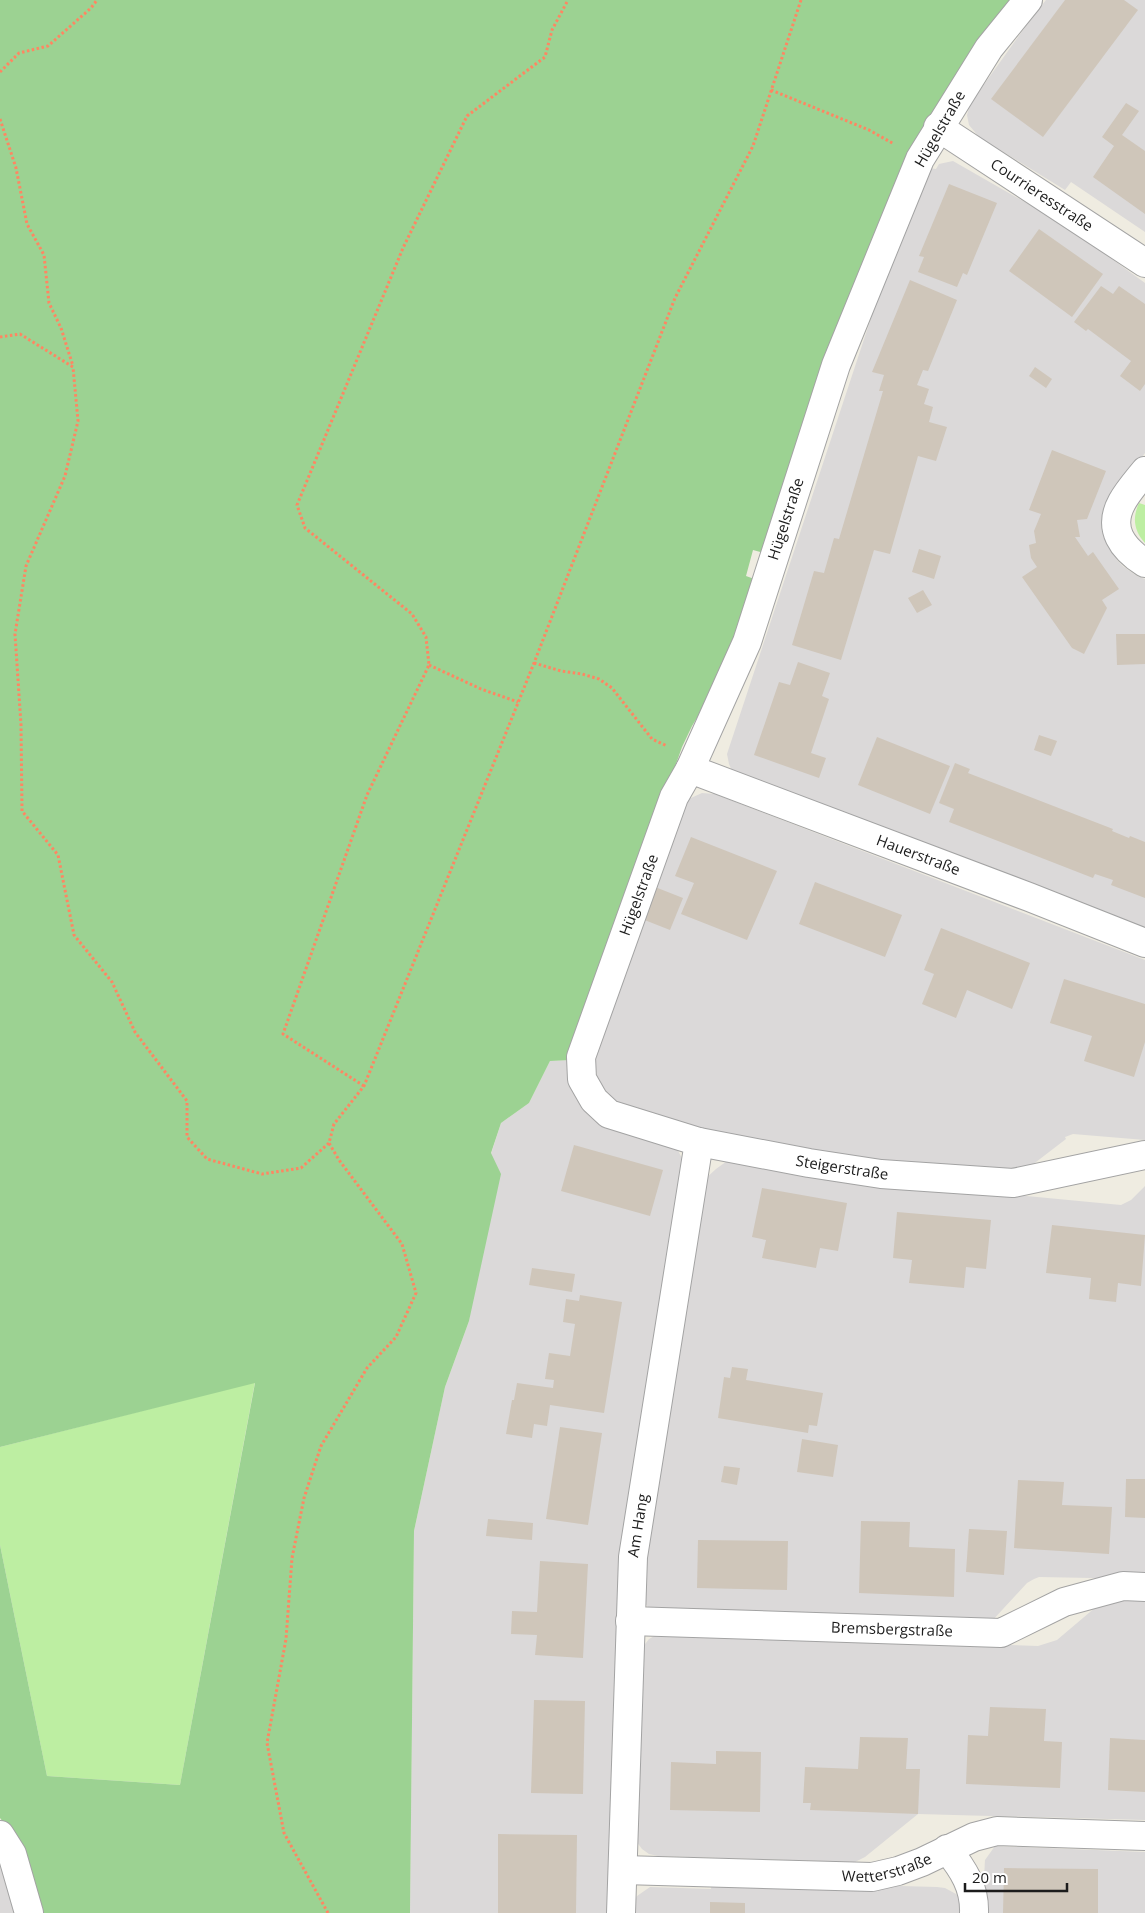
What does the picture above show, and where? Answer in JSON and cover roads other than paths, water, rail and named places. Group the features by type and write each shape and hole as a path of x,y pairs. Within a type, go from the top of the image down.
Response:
{"street":[{"name":"Hügelstraße","path":"581,1057 674,797 694,761 747,642 836,365 920,159 938,127 989,48 1028,0"},
{"name":"Courrieresstraße","path":"938,127 1145,264"},
{"path":"1145,471 1121,503 1116,518 1120,539 1130,554 1145,563"},
{"name":"Hauerstraße","path":"694,761 1145,943"},
{"name":"Steigerstraße","path":"581,1057 582,1079 594,1100 609,1114 698,1142 808,1163 881,1174 1013,1183 1145,1155"},
{"name":"Am Hang","path":"621,1913 633,1557 698,1142"},
{"name":"Bremsbergstraße","path":"630,1622 1001,1633 1064,1602 1123,1586 1145,1587"},
{"name":"Wetterstraße","path":"623,1870 872,1877 898,1871 922,1862 974,1837 997,1831 1145,1836"},
{"path":"0,1835 12,1854 29,1913"},
{"path":"947,1849 963,1869 972,1888 974,1913"}]}
